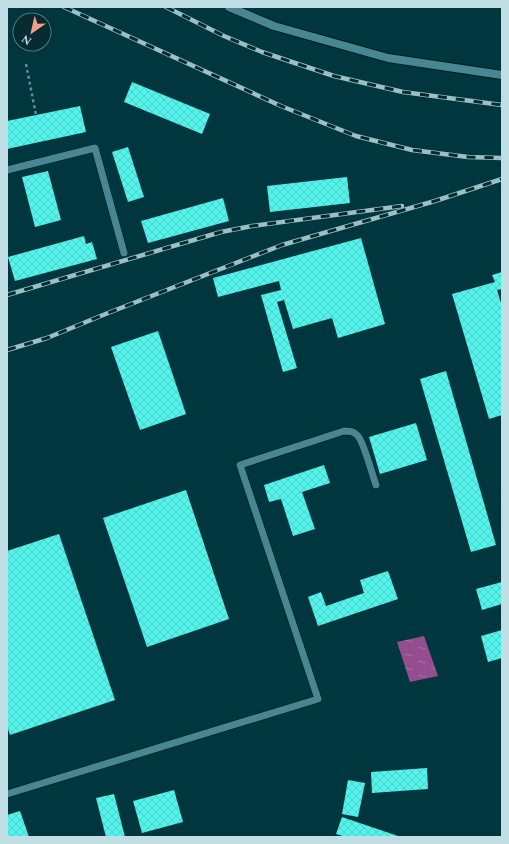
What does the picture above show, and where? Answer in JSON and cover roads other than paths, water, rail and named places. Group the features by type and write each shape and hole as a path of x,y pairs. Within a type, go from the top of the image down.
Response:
{"street":[{"path":"229,7 274,26 388,58 502,75"}],"lane":[{"path":"7,170 95,148 124,253"},
{"path":"7,794 318,700 240,465 344,431 350,431 355,433 361,440 376,485"}],"water":[{"path":"424,636 438,676 410,682 397,642"}],"railway":[{"path":"64,7 281,106 356,136 412,150 468,157 502,158"},
{"path":"166,7 224,36 262,52 334,76 403,92 502,105"},
{"path":"7,350 47,338 282,245 435,201 502,179"},
{"path":"7,295 221,232 252,226 402,206"}]}
